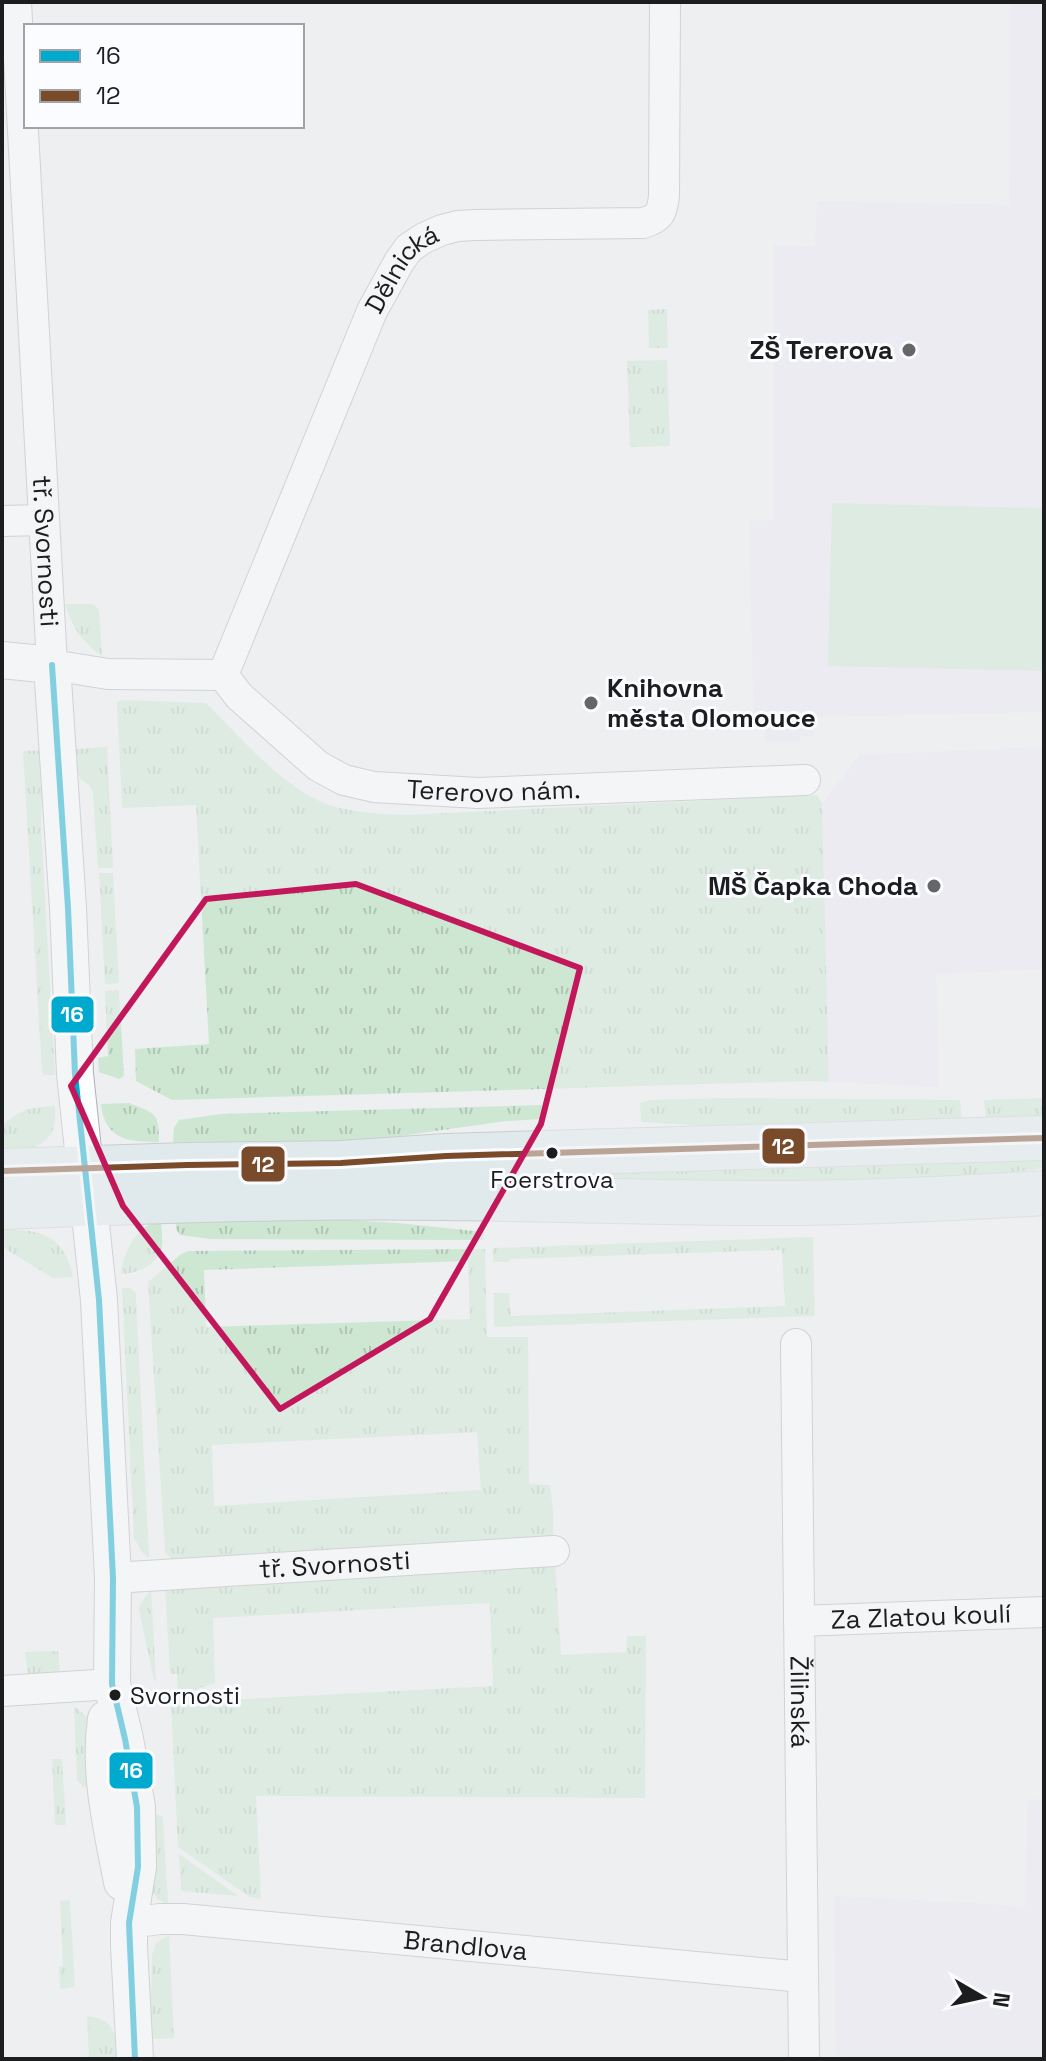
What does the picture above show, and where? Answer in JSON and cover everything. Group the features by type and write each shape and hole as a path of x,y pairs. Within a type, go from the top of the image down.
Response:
{"main road":[{"path":"2,1207 87,1186 446,1156 1044,1138"},
{"path":"2,1171 87,1186 215,1200 402,1198 800,1203 1044,1193"}],"street":[{"name":"tř. Svornosti","path":"16,2 75,1074 99,1300 113,1578 112,1684 137,1807 138,1867 129,1923 135,2059"},
{"name":"Dělnická","path":"223,675 372,311 409,248 424,238 458,226 643,223 654,220 662,211 665,2"},
{"path":"2,521 43,520"},
{"path":"2,660 108,674 223,675"},
{"name":"Tererovo nám.","path":"223,675 239,696 318,766 344,780 374,787 478,793 805,780"},
{"name":"Žilinská","path":"796,1344 804,2059"},
{"name":"tř. Svornosti","path":"113,1578 554,1551"},
{"name":"Za Zlatou koulí","path":"799,1621 1044,1612"},
{"path":"2,1691 112,1684"},
{"name":"Brandlova","path":"129,1923 183,1919 803,1977"}],"highlighted area":[{"path":"356,884 580,968 541,1124 430,1319 280,1409 123,1206 71,1086 206,899"}],"shaded area":[{"name":"ZŠ Tererova","path":"1010,2 1044,2 1044,712 813,717 813,736 800,736 800,742 765,742 765,729 754,729 749,521 774,520 774,245 815,247 817,201 1009,205"},
{"name":"MŠ Čapka Choda","path":"1044,747 1044,969 936,974 939,1087 829,1082 822,803 860,755"},
{"path":"1028,1799 1044,1800 1044,2059 845,2059 836,2053 834,1896 1025,1908"}],"green space":[{"path":"667,309 668,348 649,348 648,310"},
{"path":"667,360 670,446 630,447 627,361"},
{"path":"832,503 1044,508 1044,671 828,666"},
{"path":"65,604 93,604 99,610 102,656 79,633"},
{"path":"117,702 206,703 263,761 312,798 329,805 378,814 817,795 822,803 829,1082 172,1100 136,1081 135,1049 209,1044 196,805 122,808"},
{"path":"107,747 113,868 98,868 93,793 79,775 76,749"},
{"path":"43,750 41,826 55,1075 42,1072 23,751"},
{"path":"99,873 113,873 119,983 105,984"},
{"path":"119,990 124,1076 119,1079 99,1072 98,1058 108,1056 105,991"},
{"path":"1044,1098 1044,1120 986,1118 984,1100"},
{"path":"650,1100 960,1100 962,1123 706,1126 641,1122 640,1103"},
{"path":"129,1103 154,1115 159,1142 138,1141 113,1132 103,1116 101,1104"},
{"path":"542,1105 542,1119 506,1121 365,1141 173,1142 174,1128 179,1120 221,1114"},
{"path":"55,1106 53,1129 42,1143 24,1150 2,1153 2,1126 26,1110"},
{"path":"1044,1156 1044,1168 969,1177 818,1185 667,1184 440,1176"},
{"path":"176,1217 298,1217 484,1232 483,1240 211,1239 180,1235 176,1229"},
{"path":"161,1219 162,1246 157,1258 140,1270 121,1274 133,1240"},
{"path":"3,1229 29,1231 49,1238 64,1252 73,1277 53,1278 7,1250"},
{"path":"813,1237 815,1316 494,1327 494,1293 509,1293 511,1316 785,1306 782,1250 493,1262 493,1248"},
{"path":"485,1249 487,1337 528,1337 529,1484 550,1485 553,1538 173,1560 165,1553 148,1282 181,1254 189,1251","holes":["468,1261 470,1319 206,1327 204,1270","477,1432 481,1490 214,1506 212,1445"]},
{"path":"122,1288 131,1288 136,1293 149,1558 134,1538"},
{"path":"555,1562 561,1655 626,1652 627,1636 646,1636 645,1798 256,1796 261,1899 250,1897 178,1847 171,1703 493,1686 490,1603 213,1618 215,1683 178,1695 177,1674 170,1674 165,1585"},
{"path":"151,1589 156,1682 139,1610"},
{"path":"58,1651 60,1673 28,1674 25,1652"},
{"path":"74,1706 88,1718 97,1786 83,1787 77,1780"},
{"path":"52,1759 62,1759 66,1825 55,1825"},
{"path":"154,1814 163,1819 168,1905 157,1899 151,1888"},
{"path":"179,1854 237,1895 237,1896 181,1891"},
{"path":"70,1900 75,1987 60,1989 59,1967 63,1966 60,1901"},
{"path":"169,1935 174,2038 150,2039 152,1955 156,1943"},
{"path":"87,2016 109,2025 116,2043 117,2059 89,2059"}],"transit line":[{"name":"16","path":"52,665 75,1074 99,1300 113,1578 112,1684 137,1807 138,1867 129,1923 135,2059"},
{"name":"12","path":"2,1171 341,1163 446,1156 1044,1138"}],"place":[{"name":"ZŠ Tererova","path":"909,350"},
{"name":"Knihovna města Olomouce","path":"591,703"},
{"name":"MŠ Čapka Choda","path":"934,886"},
{"name":"Foerstrova","path":"552,1153"},
{"name":"Svornosti","path":"115,1695"}]}
